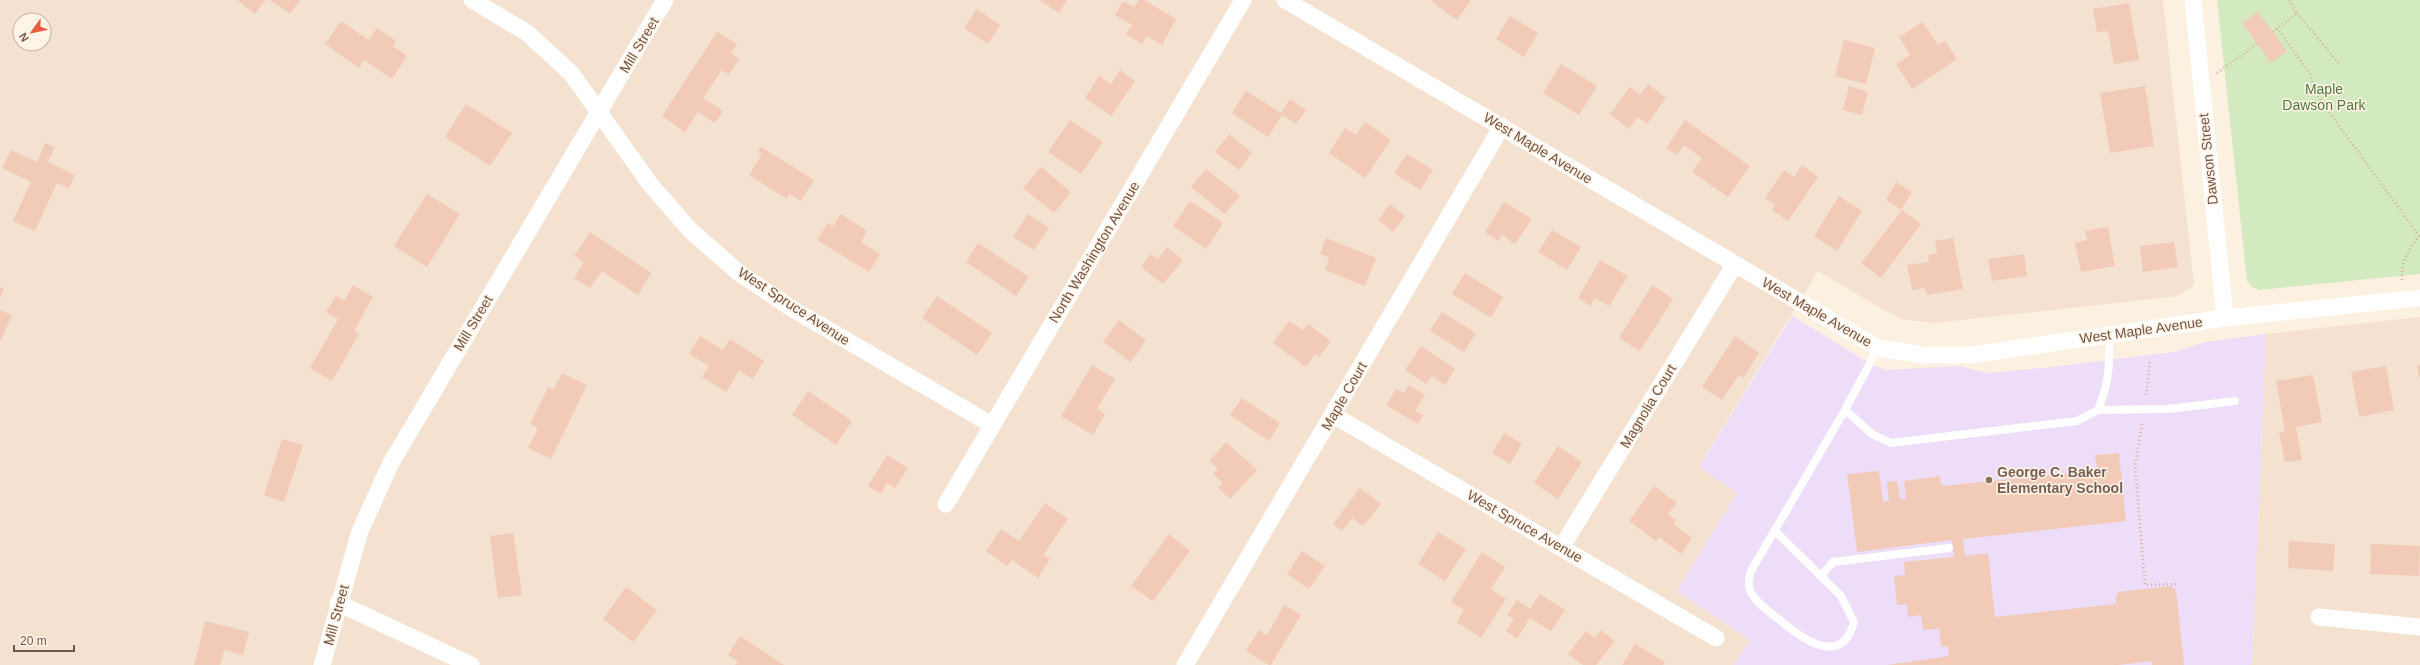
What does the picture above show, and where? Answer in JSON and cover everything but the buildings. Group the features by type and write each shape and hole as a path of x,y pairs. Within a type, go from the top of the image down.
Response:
{"street":[{"name":"West Spruce Avenue","path":"472,0 526,32 549,51 571,73 650,184 690,230 738,272 790,308 992,425"},
{"name":"Mill Street","path":"322,665 338,603 360,531 391,463 665,0"},
{"name":"North Washington Avenue","path":"946,504 1243,0"},
{"name":"West Maple Avenue","path":"1286,0 1878,348 1924,355 1971,355 2225,318 2420,298"},
{"name":"Dawson Street","path":"2192,0 2225,318"},
{"name":"Maple Court","path":"1185,665 1502,126"},
{"name":"Magnolia Court","path":"1562,548 1735,264"},
{"name":"West Spruce Avenue","path":"1333,415 1716,638"},
{"path":"338,603 471,665"},
{"path":"2319,616 2420,627"}],"lane":[{"path":"2098,410 2107,386 2110,363 2109,336"},
{"path":"1775,531 1841,596 1854,622 1851,638 1840,648 1826,652 1810,646 1755,599 1748,586 1751,571 1845,410 1878,348"},
{"path":"1845,410 1872,434 1891,443 2077,421 2098,410 2168,409 2235,401"},
{"path":"1821,576 1834,562 1949,548"}],"path":[{"path":"2289,0 2297,13 2340,65"},
{"path":"2273,32 2297,13"},
{"path":"2277,28 2309,72 2317,94 2420,236 2406,253 2401,270 2402,280"},
{"path":"2222,72 2257,44"},
{"path":"2317,94 2330,86"},
{"path":"2146,396 2150,362"},
{"path":"2142,424 2135,466 2145,585 2176,584"}],"shaded area":[{"path":"0,0 2163,0 2194,285 2178,296 1934,323 1900,319 1818,271 1699,466 1737,493 1677,591 1750,640 1734,665 0,665"},
{"name":"George C. Baker Elementary School","path":"1792,316 1874,366 1887,370 1960,366 1987,373 2052,367 2173,352 2206,342 2266,334 2252,665 1734,665 1750,640 1677,591 1737,493 1699,467"},
{"path":"2420,317 2420,665 2252,665 2266,334"}],"green space":[{"name":"Maple Dawson Park","path":"2217,0 2420,0 2420,274 2259,290 2252,287 2247,281"}],"place":[{"name":"George C. Baker Elementary School","path":"1989,480"}]}
